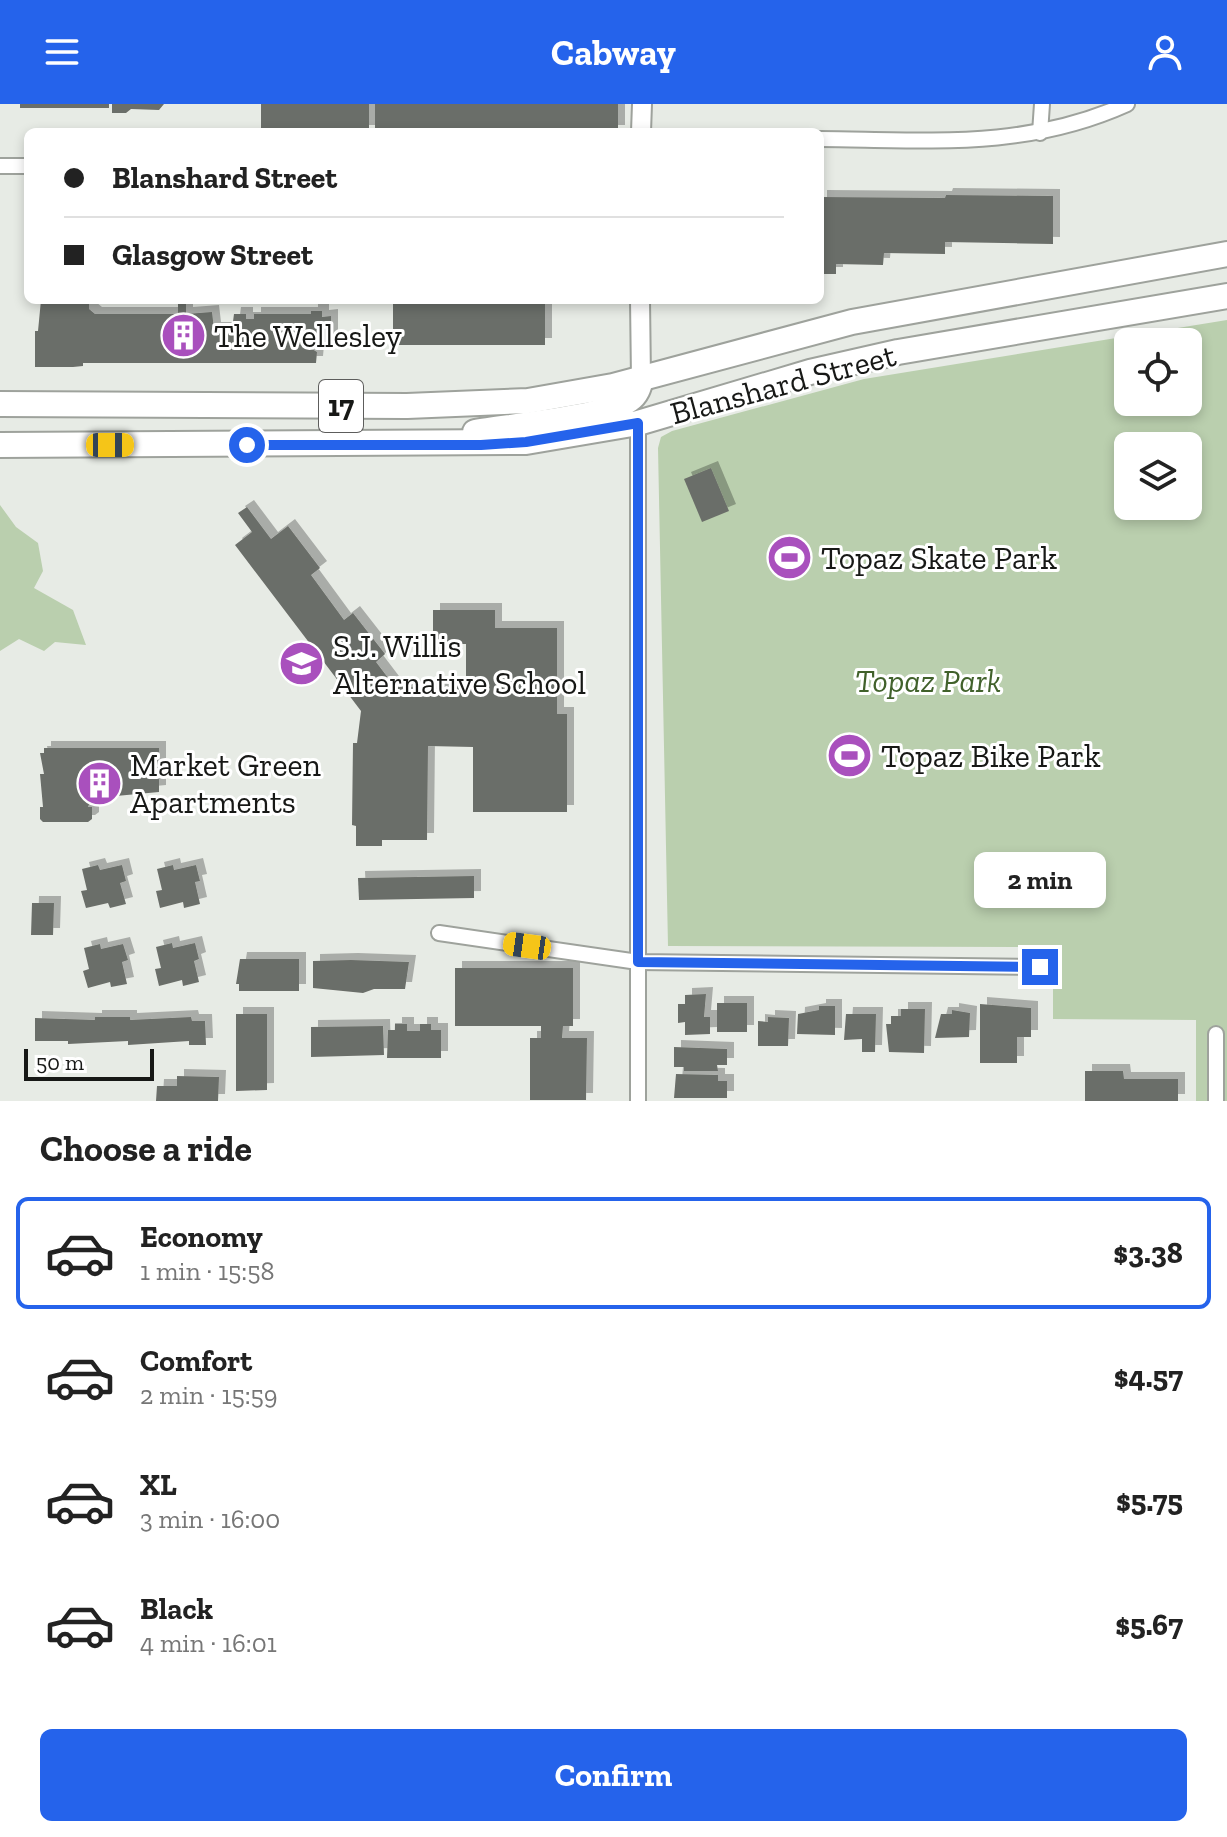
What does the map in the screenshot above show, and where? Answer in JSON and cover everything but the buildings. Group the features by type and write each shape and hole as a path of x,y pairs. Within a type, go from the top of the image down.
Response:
{"main road":[{"name":"Blanshard Street","path":"0,404 480,405 574,395 852,322 1227,254"},
{"name":"Blanshard Street","path":"0,445 526,442 638,423 810,372 898,352 1227,296"},
{"path":"406,445 560,419 626,403 635,395 641,379"}],"street":[{"path":"641,128 642,104"},
{"path":"1040,133 1042,104"},
{"path":"824,139 981,141 1040,133 1127,104"},
{"path":"0,178 0,164 24,166"},
{"path":"640,304 641,379"},
{"path":"638,423 638,1101"},
{"path":"439,933 638,962 1040,967"},
{"path":"1216,1034 1216,1101"}],"green space":[{"name":"Topaz Park","path":"1227,320 1227,1101 1196,1101 1196,1020 1053,1019 1053,947 668,946 658,448 661,437 672,431 864,379 1114,338 1114,416 1202,416 1202,328 1178,328"},
{"path":"0,505 16,527 38,543 43,571 34,588 73,610 86,645 55,642 44,651 19,639 0,651"}],"place":[{"name":"The Wellesley","path":"183,336"},
{"name":"Topaz Skate Park","path":"790,558"},
{"name":"S.J. Willis Alternative School","path":"302,664"},
{"name":"Topaz Bike Park","path":"850,756"},
{"name":"Market Green Apartments","path":"99,783"}],"route":[{"path":"247,445 481,445 526,442 638,423 638,962 1040,967"}]}
